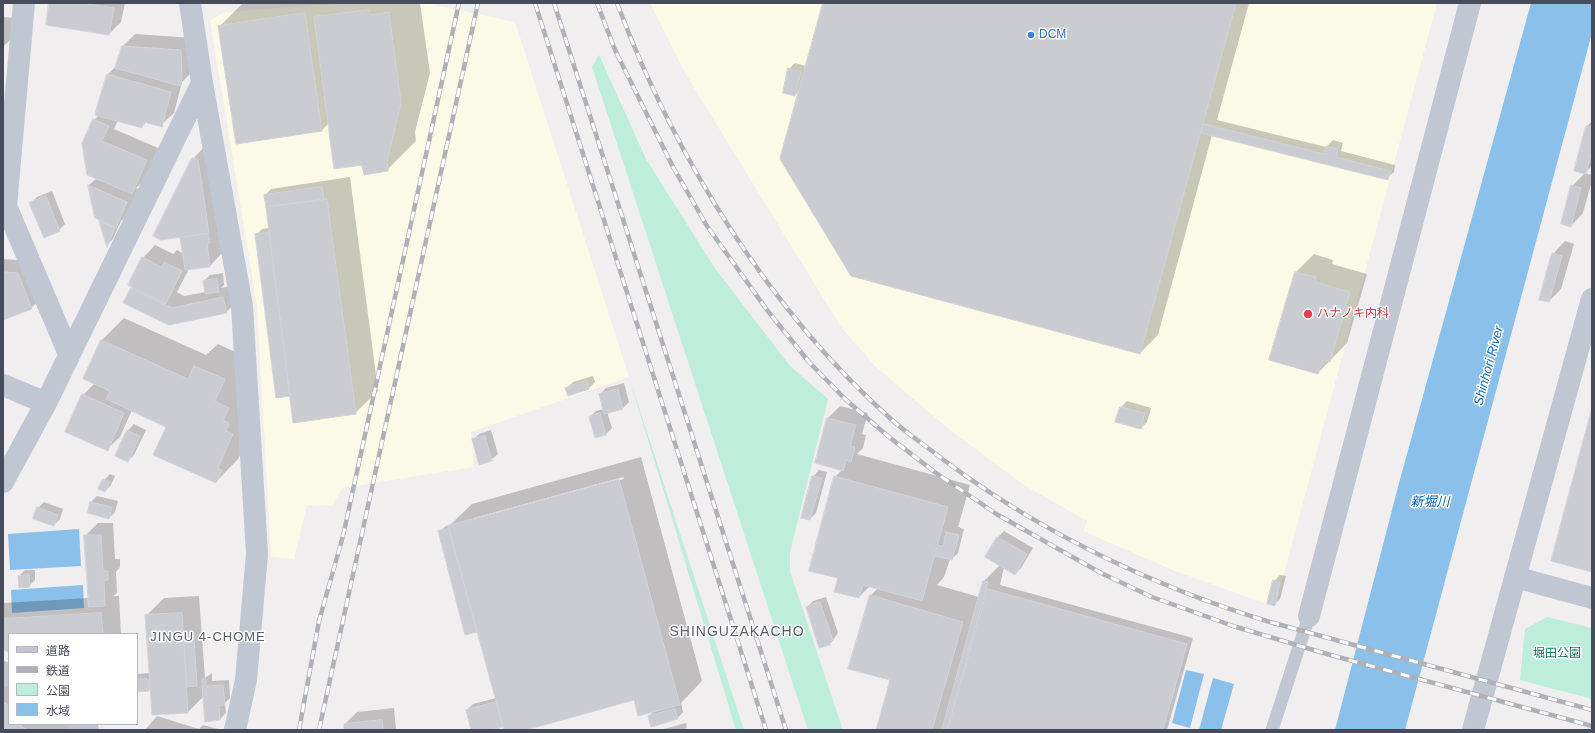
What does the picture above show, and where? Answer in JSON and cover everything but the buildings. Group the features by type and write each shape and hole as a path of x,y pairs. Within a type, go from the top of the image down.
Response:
{"street":[{"path":"24,3 6,206 68,354"},
{"path":"190,3 202,83 242,306 257,554 246,680 235,730"},
{"path":"1309,616 1470,3"},
{"path":"3,482 46,403 68,354 202,83"},
{"path":"1473,730 1592,299"},
{"path":"3,385 46,403"},
{"path":"1515,577 1592,598"}],"lane":[{"path":"1272,730 1309,616"}],"shaded area":[{"path":"346,3 435,3 436,5 515,22 629,377 471,432 474,467 342,488 332,506 307,505 294,559 271,557 257,306 210,21 224,12"},
{"path":"650,3 1437,3 1275,607 1175,571 1083,531 1087,521 1024,485 950,430 875,366 841,327 685,73"}],"green space":[{"path":"599,55 646,159 714,267 790,366 828,399 790,552 790,571 843,730 808,730 592,67"},
{"path":"629,377 744,730 736,730"},
{"name":"堀田公園","path":"1547,617 1592,628 1592,699 1520,680 1525,629"}],"water":[{"name":"新堀川","path":"1531,3 1592,3 1592,33 1405,730 1335,730 1399,483"},
{"path":"79,529 81,566 10,570 8,534"},
{"path":"83,585 84,608 12,613 11,590"},
{"path":"1186,670 1204,674 1190,728 1172,723"},
{"path":"1213,678 1234,684 1221,730 1199,730"}],"railway":[{"path":"299,730 319,621 343,536 459,3"},
{"path":"319,730 478,3"},
{"path":"535,3 766,730"},
{"path":"554,3 786,730"},
{"path":"597,3 615,50 673,167 707,226 767,310 809,362 845,399 889,437 936,473 998,515 1101,573 1152,597 1233,626 1327,654 1592,726"},
{"path":"617,3 640,60 667,117 697,173 730,228 766,280 805,330 847,376 900,427 967,477 1048,528 1091,551 1135,572 1224,607 1270,622 1592,710"}],"place":[{"name":"DCM","path":"1031,35"},
{"name":"ハナノキ内科","path":"1308,314"}],"district":[{"name":"SHINGUZAKACHO","path":"737,632"},
{"name":"JINGU 4-CHOME","path":"208,637"}],"water label":[{"name":"Shinhori River","path":"1489,366"}]}
